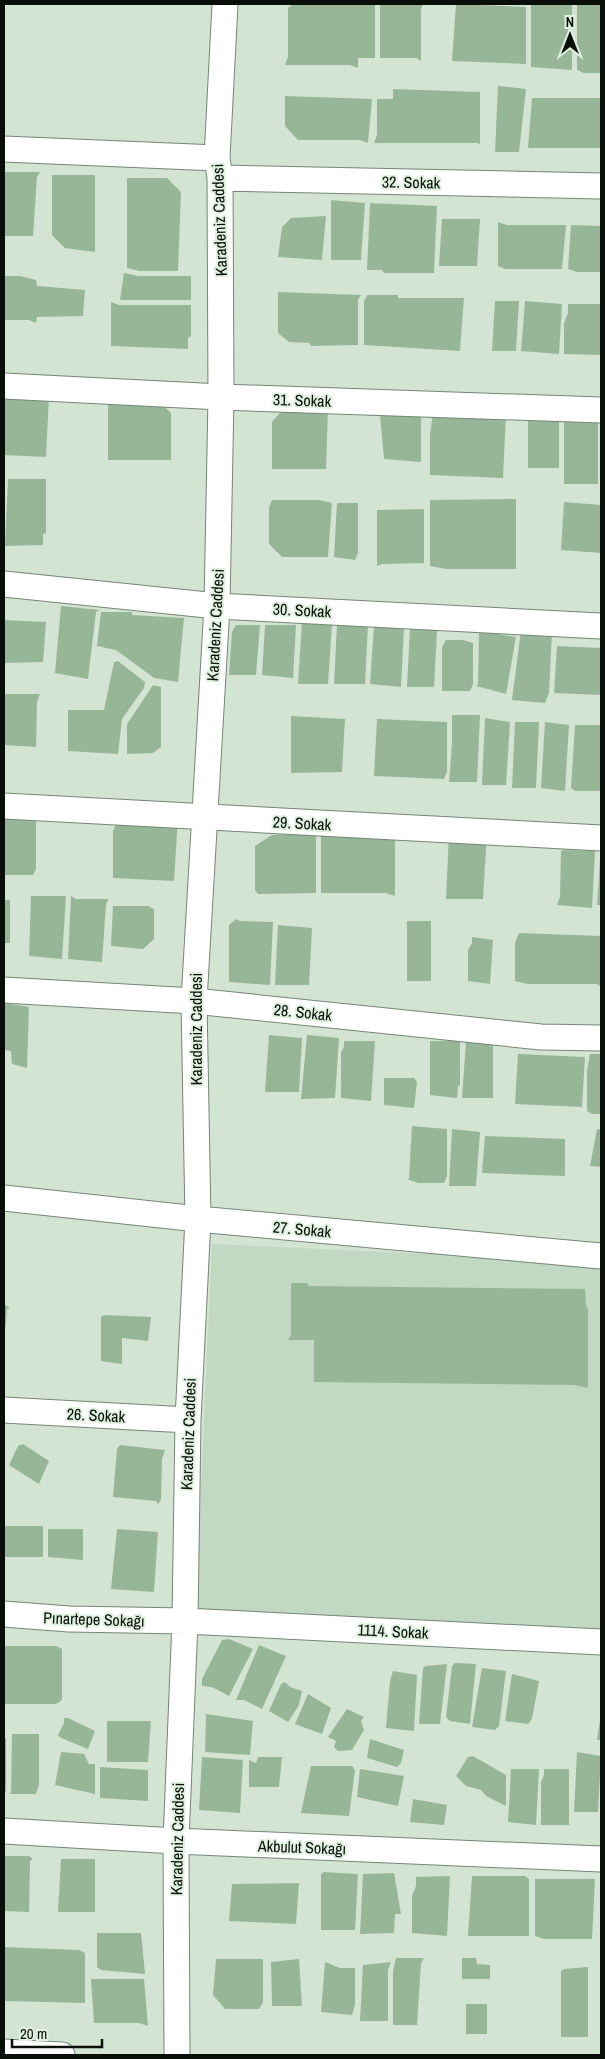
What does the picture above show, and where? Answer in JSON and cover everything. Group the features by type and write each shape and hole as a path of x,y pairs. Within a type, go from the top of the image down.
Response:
{"street":[{"name":"Karadeniz Caddesi","path":"177,2055 176,1842 184,1621 188,1420 198,1220 194,1001 217,606 221,397 219,168 225,4"},
{"name":"32. Sokak","path":"4,149 219,168 601,186"},
{"name":"31. Sokak","path":"4,386 221,397 601,410"},
{"name":"30. Sokak","path":"4,584 217,606 601,626"},
{"name":"29. Sokak","path":"4,806 601,838"},
{"name":"28. Sokak","path":"4,990 194,1001 541,1037 601,1038"},
{"name":"27. Sokak","path":"4,1198 198,1220 601,1256"},
{"name":"26. Sokak","path":"4,1410 188,1420"},
{"name":"Pınartepe Sokağı","path":"4,1614 69,1619 184,1621"},
{"name":"1114. Sokak","path":"184,1621 601,1642"},
{"name":"Akbulut Sokağı","path":"4,1831 176,1842 601,1858"},
{"path":"4,2052 62,2055"}],"shaded area":[{"path":"212,1244 601,1262 601,1636 195,1618"}],"building":[{"path":"293,4 375,4 375,58 358,58 358,68 350,65 285,65 288,57 288,8"},
{"path":"380,4 423,4 421,9 421,61 416,58 380,58"},
{"path":"456,4 526,7 526,64 452,61"},
{"path":"531,4 572,4 572,70 531,67"},
{"path":"577,4 601,4 601,73 584,73 577,70"},
{"path":"498,86 526,89 519,152 495,152"},
{"path":"393,89 480,92 480,145 478,143 374,143 377,135 377,99 393,99"},
{"path":"285,96 372,99 368,143 360,140 298,140 285,126"},
{"path":"532,98 601,98 601,148 528,148"},
{"path":"4,172 40,172 37,177 33,236 4,236"},
{"path":"52,175 95,175 95,252 65,248 52,235"},
{"path":"127,178 167,178 181,192 178,271 140,271 127,268"},
{"path":"331,200 365,203 361,260 331,260"},
{"path":"370,203 437,206 434,273 384,273 382,270 367,270"},
{"path":"326,216 322,260 278,257 282,227 291,218"},
{"path":"442,219 480,219 477,266 439,266"},
{"path":"498,222 507,225 566,225 562,269 505,269 498,266"},
{"path":"571,225 601,226 601,272 577,272 568,269"},
{"path":"124,273 138,276 191,276 191,300 120,300"},
{"path":"4,276 20,276 36,280 37,286 85,290 83,316 37,317 36,323 29,320 4,320"},
{"path":"278,292 361,295 358,300 358,345 311,346 309,343 289,342 278,333"},
{"path":"367,295 398,295 398,298 464,298 460,351 364,345 364,301"},
{"path":"495,301 519,301 516,351 492,351"},
{"path":"525,301 562,304 559,354 521,351"},
{"path":"111,302 119,305 191,305 191,336 188,338 188,349 111,346"},
{"path":"568,304 601,304 601,355 564,354 564,323 568,313"},
{"path":"4,395 49,397 46,457 4,455"},
{"path":"108,400 158,400 171,413 171,460 108,460"},
{"path":"285,407 328,409 326,469 272,469 272,422"},
{"path":"528,408 559,411 559,468 528,468"},
{"path":"433,412 506,414 503,478 430,475 430,435"},
{"path":"380,415 421,415 421,462 384,459"},
{"path":"564,417 598,417 598,484 564,484"},
{"path":"8,479 46,479 46,533 43,534 43,545 5,546"},
{"path":"516,499 516,569 446,569 430,566 430,500"},
{"path":"272,500 319,500 332,503 328,557 282,557 269,544 269,507"},
{"path":"564,502 601,505 601,553 561,550"},
{"path":"337,503 358,503 358,553 355,560 334,557"},
{"path":"424,509 424,563 382,564 377,566 377,510"},
{"path":"61,606 99,610 96,612 88,679 55,673"},
{"path":"101,612 132,612 132,615 184,618 178,682 154,678 116,650 97,646"},
{"path":"4,620 46,622 43,662 4,663"},
{"path":"302,621 332,625 328,684 298,684"},
{"path":"236,625 260,625 256,675 229,675 232,632"},
{"path":"265,625 296,625 293,678 262,675"},
{"path":"337,625 368,625 365,684 334,684"},
{"path":"374,625 404,628 401,687 370,684"},
{"path":"440,627 437,632 434,687 407,687 410,628"},
{"path":"521,630 552,633 549,693 545,703 512,700"},
{"path":"479,631 516,637 506,694 476,686 478,685"},
{"path":"446,640 463,640 473,643 473,684 470,691 442,691 442,647"},
{"path":"557,646 601,648 601,695 554,693"},
{"path":"118,661 145,682 144,688 122,719 118,754 68,751 68,710 104,710 114,662"},
{"path":"153,685 161,687 161,747 153,753 127,754 127,724"},
{"path":"4,694 40,694 37,702 36,747 4,745"},
{"path":"452,715 480,715 477,782 449,782"},
{"path":"291,716 345,719 342,772 291,773"},
{"path":"485,718 510,722 506,785 482,785"},
{"path":"377,719 447,722 447,772 444,779 374,776"},
{"path":"515,722 539,722 536,788 512,788"},
{"path":"545,722 569,725 565,791 541,788"},
{"path":"575,725 601,725 601,791 575,791 571,788"},
{"path":"5,811 36,815 36,869 33,875 5,875"},
{"path":"178,817 174,881 113,878 113,831 117,822"},
{"path":"487,832 483,899 446,899 449,833"},
{"path":"312,833 316,836 316,893 258,894 255,890 255,846 272,835"},
{"path":"321,836 395,837 395,896 386,893 321,893"},
{"path":"561,851 595,851 592,908 557,905 560,897"},
{"path":"600,860 601,905 597,905"},
{"path":"31,896 66,896 62,959 29,956"},
{"path":"71,896 76,899 109,899 106,904 102,962 68,959"},
{"path":"4,900 10,900 10,943 4,943"},
{"path":"113,906 148,906 154,909 154,939 143,949 111,946"},
{"path":"236,919 240,921 273,922 270,985 229,982 229,925"},
{"path":"407,921 431,921 431,981 407,981"},
{"path":"278,925 312,928 309,985 275,985"},
{"path":"519,933 601,936 601,987 597,984 528,984 515,981 515,943"},
{"path":"472,937 493,940 490,984 468,981 468,950 472,943"},
{"path":"4,1003 29,1007 27,1068 12,1064 11,1051 4,1050"},
{"path":"269,1035 302,1038 299,1092 265,1092"},
{"path":"307,1035 339,1038 335,1098 301,1099"},
{"path":"344,1041 375,1041 371,1101 341,1098 341,1052 344,1047"},
{"path":"430,1041 460,1041 460,1085 458,1086 457,1098 430,1095"},
{"path":"466,1041 493,1041 493,1098 462,1098"},
{"path":"518,1054 585,1057 582,1107 515,1104"},
{"path":"590,1054 601,1054 601,1114 592,1114 587,1111 587,1071"},
{"path":"384,1078 414,1078 417,1082 414,1108 384,1105"},
{"path":"412,1126 447,1129 447,1176 444,1183 418,1183 407,1179 409,1178"},
{"path":"452,1129 480,1132 476,1186 449,1186"},
{"path":"597,1129 601,1130 601,1167 590,1166"},
{"path":"485,1136 565,1139 565,1176 482,1173"},
{"path":"291,1283 307,1283 309,1286 585,1289 586,1307 588,1308 588,1388 574,1385 314,1382 314,1340 288,1340 291,1335"},
{"path":"4,1304 10,1308 7,1309 5,1333 4,1333"},
{"path":"104,1315 151,1317 148,1341 122,1338 122,1364 101,1361 101,1317"},
{"path":"23,1444 49,1461 39,1484 9,1465 18,1446"},
{"path":"120,1445 165,1450 162,1459 161,1500 158,1504 156,1501 113,1497 117,1449"},
{"path":"4,1526 43,1526 43,1557 4,1557"},
{"path":"48,1529 83,1529 83,1560 48,1557"},
{"path":"117,1529 158,1532 154,1592 111,1589"},
{"path":"229,1639 253,1649 229,1696 212,1687 202,1686 202,1679 222,1640"},
{"path":"259,1645 286,1656 262,1709 244,1700 236,1700"},
{"path":"4,1646 56,1646 62,1649 62,1700 56,1704 4,1704"},
{"path":"455,1663 476,1664 470,1724 450,1721 446,1717 452,1666"},
{"path":"447,1664 440,1724 419,1724 423,1668"},
{"path":"482,1668 506,1671 499,1726 495,1730 472,1727"},
{"path":"393,1671 417,1675 414,1731 386,1728 390,1681"},
{"path":"512,1674 539,1681 532,1719 528,1724 505,1721"},
{"path":"285,1682 290,1687 302,1691 299,1705 288,1722 269,1711 281,1684"},
{"path":"308,1694 331,1708 322,1734 295,1724"},
{"path":"347,1709 364,1717 361,1721 364,1730 352,1750 338,1751 334,1747 336,1741 328,1737"},
{"path":"206,1714 253,1721 250,1755 205,1752"},
{"path":"64,1718 68,1718 95,1731 88,1749 58,1735 64,1723"},
{"path":"600,1720 601,1740 597,1740"},
{"path":"107,1721 151,1721 148,1762 107,1762"},
{"path":"12,1734 39,1734 39,1785 36,1794 8,1794 11,1793"},
{"path":"4,1738 6,1738 6,1791 4,1793"},
{"path":"370,1739 404,1750 401,1763 397,1767 367,1758"},
{"path":"61,1752 84,1754 89,1764 95,1764 95,1794 55,1785"},
{"path":"577,1752 601,1756 598,1812 574,1812"},
{"path":"473,1756 506,1775 506,1806 486,1796 481,1790 466,1786 456,1776 468,1757"},
{"path":"202,1757 243,1760 240,1813 199,1810"},
{"path":"258,1757 282,1757 279,1787 249,1787 249,1760 256,1763"},
{"path":"311,1766 352,1766 355,1770 349,1816 301,1813"},
{"path":"100,1767 148,1770 148,1801 100,1798"},
{"path":"360,1769 404,1776 398,1806 357,1797"},
{"path":"511,1769 539,1769 536,1825 508,1822"},
{"path":"544,1769 569,1769 569,1825 541,1825 541,1782"},
{"path":"413,1799 447,1805 444,1825 410,1822"},
{"path":"4,1856 29,1856 33,1859 30,1861 29,1912 4,1911"},
{"path":"61,1859 95,1859 95,1912 58,1912"},
{"path":"324,1872 358,1874 355,1930 321,1930 321,1874"},
{"path":"394,1873 401,1914 395,1914 394,1933 360,1934 363,1874"},
{"path":"450,1876 447,1936 412,1933 412,1896 416,1886 416,1877"},
{"path":"472,1876 525,1876 529,1879 529,1936 468,1936"},
{"path":"535,1879 595,1879 592,1939 544,1939 535,1936"},
{"path":"299,1883 296,1924 229,1921 232,1884"},
{"path":"97,1933 141,1933 145,1974 101,1970 97,1967"},
{"path":"4,1947 79,1950 85,1953 85,2003 4,2001"},
{"path":"396,1958 424,1958 421,1963 417,2025 393,2025 393,1971"},
{"path":"462,1958 476,1958 477,1964 490,1965 490,1979 462,1979"},
{"path":"216,1959 263,1959 263,2002 259,2009 225,2009 213,1995"},
{"path":"299,1959 302,2006 272,2006 271,1962"},
{"path":"325,1962 340,1968 355,1968 355,2005 352,2015 321,2012"},
{"path":"391,1962 388,1970 388,2021 360,2021 363,1965"},
{"path":"588,1967 588,2037 561,2037 561,1971 564,1969"},
{"path":"91,1979 144,1979 148,2026 139,2023 94,2023"},
{"path":"466,2004 487,2004 487,2034 466,2034"}]}
